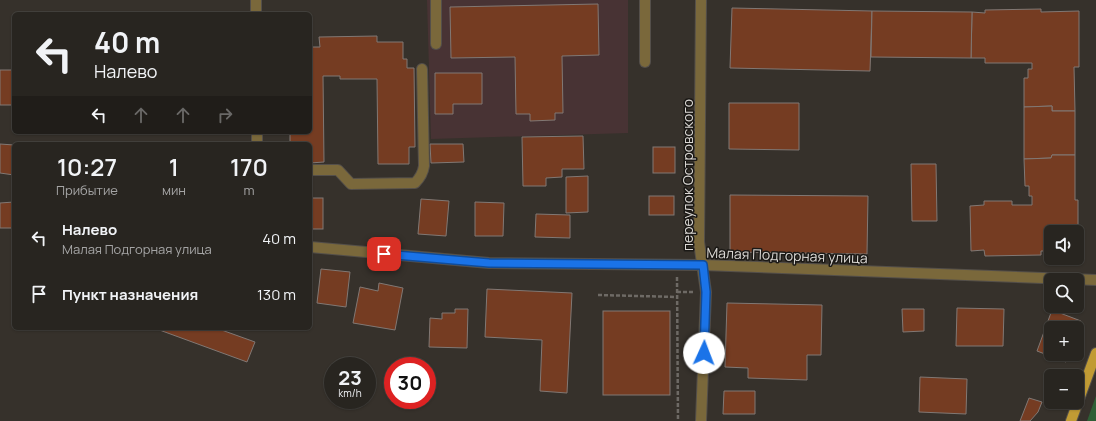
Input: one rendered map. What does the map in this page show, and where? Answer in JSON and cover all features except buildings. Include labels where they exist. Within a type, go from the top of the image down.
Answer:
[{"type":"main road","points":[[1071,421],[1096,353]]},
{"type":"street","points":[[256,0],[256,12]]},
{"type":"street","points":[[436,0],[436,44]]},
{"type":"street","points":[[644,0],[645,62]]},
{"type":"street","name":"переулок Островского","points":[[701,0],[699,242],[706,292],[702,421]]},
{"type":"street","points":[[312,170],[338,170],[351,184],[415,183],[424,171],[422,69]]},
{"type":"street","name":"Малая Подгорная улица","points":[[312,247],[489,263],[703,265],[1096,280]]},
{"type":"path","points":[[677,265],[678,421]]},
{"type":"path","points":[[598,295],[677,297]]},
{"type":"shaded area","points":[[427,0],[628,0],[628,133],[431,139]]},
{"type":"green space","points":[[1096,396],[1096,421],[1087,421]]},
{"type":"route","points":[[384,254],[489,263],[703,265],[706,292],[704,353]]}]
